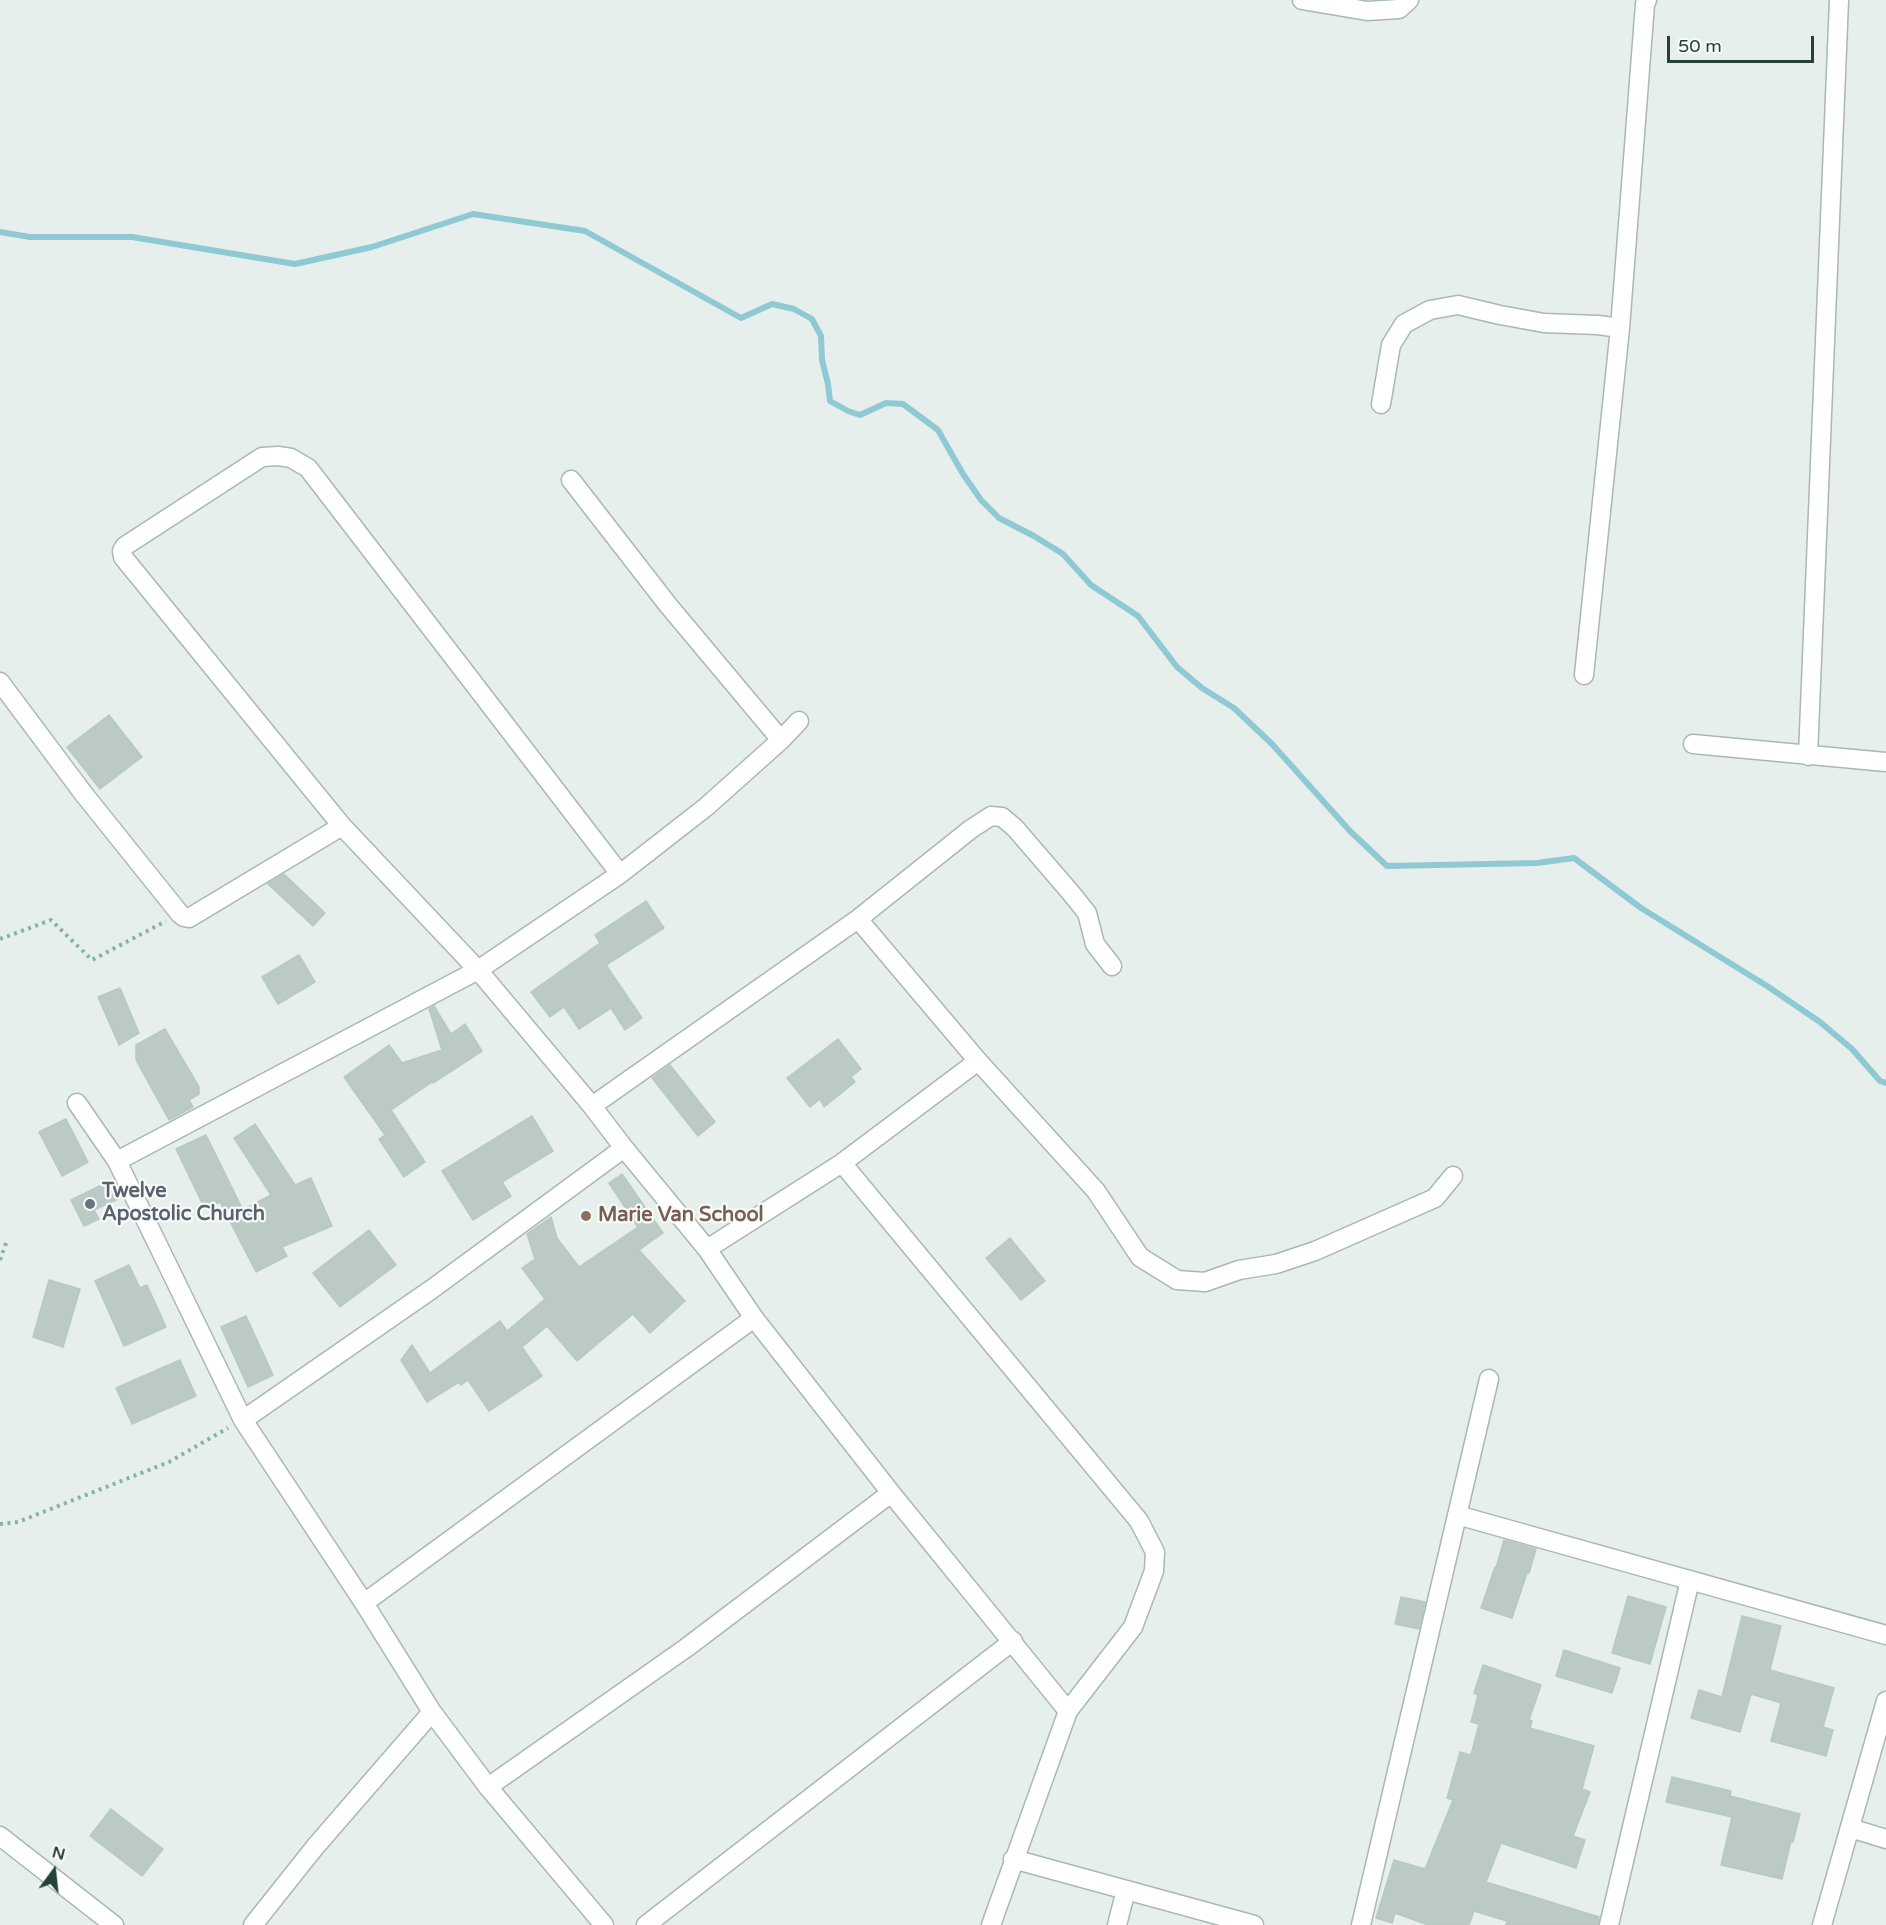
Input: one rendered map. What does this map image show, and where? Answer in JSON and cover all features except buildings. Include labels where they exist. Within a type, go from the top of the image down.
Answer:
[{"type":"street","points":[[1302,0],[1367,11],[1399,9],[1409,0]]},
{"type":"street","points":[[1584,675],[1620,328],[1647,0]]},
{"type":"street","points":[[1808,756],[1839,0]]},
{"type":"street","points":[[1382,404],[1391,345],[1404,324],[1430,310],[1458,305],[1544,323],[1620,328]]},
{"type":"street","points":[[620,874],[308,468],[291,458],[262,457],[125,546],[122,551],[123,557],[342,826],[478,970],[707,1248],[754,1318],[891,1493],[1068,1711]]},
{"type":"street","points":[[571,480],[668,604],[781,740]]},
{"type":"street","points":[[0,682],[83,793],[180,914],[189,918],[342,826]]},
{"type":"street","points":[[117,1161],[478,970],[620,874],[706,807],[800,721]]},
{"type":"street","points":[[1693,744],[1886,762]]},
{"type":"street","points":[[592,1106],[858,919],[971,829],[991,816],[1002,817],[1015,828],[1087,914],[1095,944],[1112,966]]},
{"type":"street","points":[[858,919],[978,1061],[1096,1191],[1140,1257],[1177,1280],[1205,1282],[1239,1270],[1276,1264],[1315,1251],[1435,1198],[1453,1176]]},
{"type":"street","points":[[707,1248],[842,1163],[978,1061]]},
{"type":"street","points":[[77,1103],[117,1161],[243,1420],[364,1603],[432,1712],[488,1787],[604,1925]]},
{"type":"street","points":[[243,1420],[432,1289],[624,1148]]},
{"type":"street","points":[[842,1163],[1139,1521],[1155,1551],[1154,1571],[1133,1627],[1068,1711],[1013,1859],[992,1925]]},
{"type":"street","points":[[364,1603],[754,1318]]},
{"type":"street","points":[[1361,1925],[1489,1379]]},
{"type":"street","points":[[488,1787],[686,1648],[891,1493]]},
{"type":"street","points":[[1457,1515],[1886,1635]]},
{"type":"street","points":[[1609,1925],[1690,1580]]},
{"type":"street","points":[[646,1925],[1013,1641]]},
{"type":"street","points":[[1822,1925],[1886,1701]]},
{"type":"street","points":[[254,1925],[315,1847],[432,1712]]},
{"type":"street","points":[[1850,1828],[1886,1839]]},
{"type":"street","points":[[0,1836],[114,1925]]},
{"type":"street","points":[[1013,1859],[1254,1925]]},
{"type":"street","points":[[1117,1925],[1126,1890]]},
{"type":"path","points":[[0,939],[51,920],[92,960],[180,914]]},
{"type":"path","points":[[0,1260],[6,1243]]},
{"type":"path","points":[[0,1524],[18,1522],[169,1462],[243,1420]]},
{"type":"waterway","points":[[0,232],[30,237],[132,237],[295,264],[372,247],[473,214],[585,231],[741,318],[772,304],[794,309],[812,319],[821,336],[822,360],[830,401],[860,415],[886,403],[903,404],[938,430],[981,500],[999,518],[1063,554],[1091,585],[1138,616],[1177,667],[1202,688],[1234,708],[1272,744],[1350,831],[1387,866],[1537,863],[1574,858],[1641,908],[1767,986],[1820,1022],[1852,1049],[1880,1081],[1886,1083]]},
{"type":"place","name":"Twelve Apostolic Church","points":[[90,1204]]},
{"type":"place","name":"Marie Van School","points":[[586,1216]]}]
